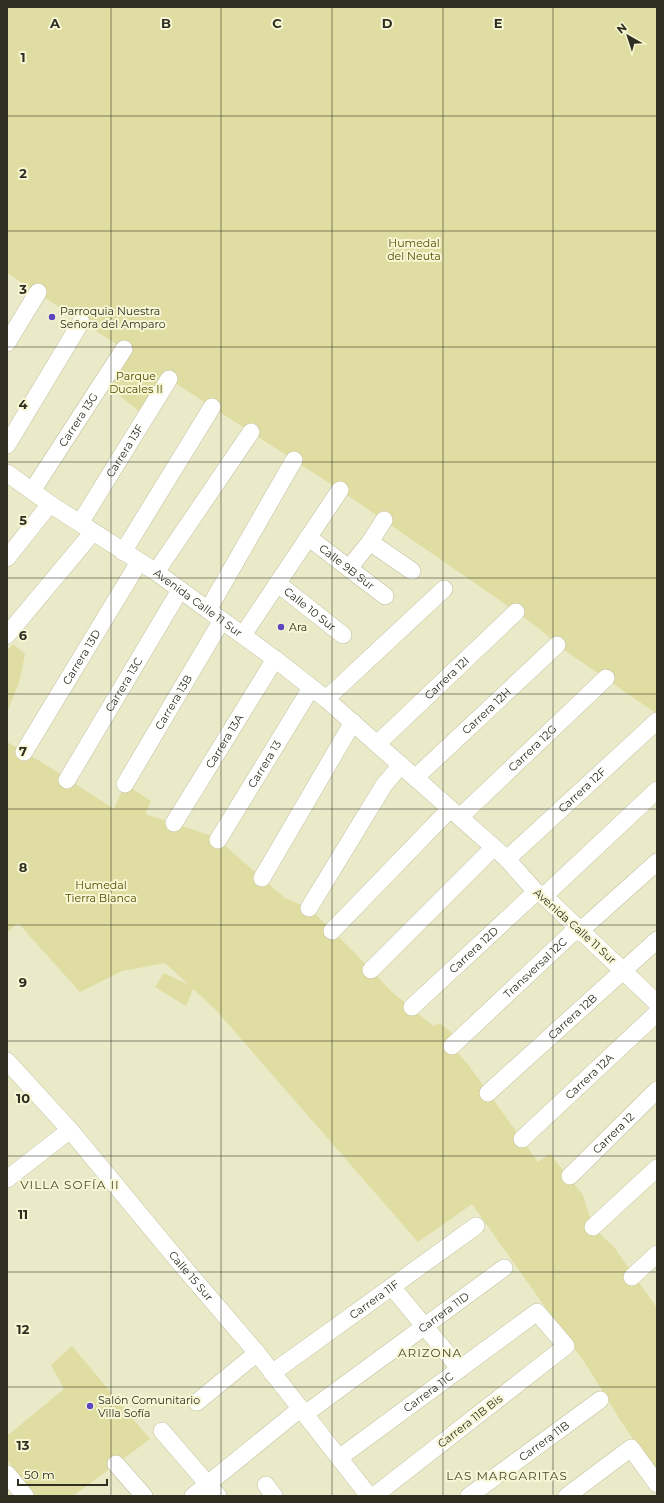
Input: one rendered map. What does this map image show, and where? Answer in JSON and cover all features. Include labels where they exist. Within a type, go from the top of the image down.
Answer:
[{"type":"street","points":[[7,343],[38,292]]},
{"type":"street","points":[[7,445],[81,322]]},
{"type":"street","name":"Carrera 13G","points":[[32,491],[124,349]]},
{"type":"street","name":"Carrera 13F","points":[[7,635],[86,528],[169,379]]},
{"type":"street","points":[[123,552],[212,407]]},
{"type":"street","points":[[156,572],[251,432]]},
{"type":"street","points":[[208,610],[294,460]]},
{"type":"street","name":"Avenida Calle 11 Sur","points":[[8,475],[86,528],[156,572],[243,635],[326,699],[507,859],[540,894],[581,930],[657,1003]]},
{"type":"street","points":[[243,635],[340,490]]},
{"type":"street","points":[[7,558],[50,504]]},
{"type":"street","points":[[349,568],[370,542],[384,520]]},
{"type":"street","name":"Calle 9B Sur","points":[[308,537],[385,596]]},
{"type":"street","points":[[370,542],[412,571]]},
{"type":"street","name":"Carrera 13D","points":[[24,752],[139,562]]},
{"type":"street","name":"Calle 10 Sur","points":[[277,583],[343,635]]},
{"type":"street","points":[[326,699],[444,589]]},
{"type":"street","name":"Carrera 13C","points":[[67,780],[180,590]]},
{"type":"street","name":"Carrera 12I","points":[[377,744],[516,612]]},
{"type":"street","name":"Carrera 13B","points":[[125,784],[222,620]]},
{"type":"street","name":"Carrera 12H","points":[[415,778],[557,645]]},
{"type":"street","name":"Carrera 13A","points":[[174,823],[275,659]]},
{"type":"street","name":"Carrera 12G","points":[[332,931],[455,813],[606,678]]},
{"type":"street","name":"Carrera 13","points":[[218,840],[311,688]]},
{"type":"street","name":"Carrera 12F","points":[[507,859],[657,721]]},
{"type":"street","points":[[262,878],[353,722]]},
{"type":"street","points":[[309,908],[384,785],[401,765]]},
{"type":"street","name":"Carrera 12D","points":[[412,1007],[657,790]]},
{"type":"street","points":[[371,970],[493,848]]},
{"type":"street","name":"Transversal 12C","points":[[452,1046],[571,934],[581,930],[657,862]]},
{"type":"street","name":"Carrera 12B","points":[[488,1093],[657,940]]},
{"type":"street","name":"Carrera 12A","points":[[522,1139],[657,1012]]},
{"type":"street","name":"Calle 15 Sur","points":[[7,1061],[70,1130],[257,1353],[369,1496]]},
{"type":"street","name":"Carrera 12","points":[[570,1176],[657,1090]]},
{"type":"street","points":[[7,1179],[70,1130]]},
{"type":"street","points":[[593,1227],[657,1168]]},
{"type":"street","name":"Carrera 11F","points":[[272,1373],[476,1226]]},
{"type":"street","points":[[632,1277],[657,1254]]},
{"type":"street","name":"Carrera 11D","points":[[193,1496],[213,1490],[303,1411],[425,1326],[504,1268]]},
{"type":"street","points":[[392,1287],[460,1368]]},
{"type":"street","name":"Carrera 11B Bis","points":[[374,1496],[566,1346],[537,1312]]},
{"type":"street","name":"Carrera 11C","points":[[338,1458],[537,1312]]},
{"type":"street","points":[[197,1402],[257,1353]]},
{"type":"street","name":"Carrera 11B","points":[[469,1496],[600,1400]]},
{"type":"street","points":[[162,1431],[213,1490]]},
{"type":"street","points":[[567,1496],[631,1448],[657,1484]]},
{"type":"street","points":[[116,1464],[144,1496]]},
{"type":"street","points":[[7,1474],[25,1496]]},
{"type":"green space","name":"Humedal del Neuta","points":[[7,7],[657,7],[657,714],[557,645],[540,629],[495,597],[340,490],[169,379],[142,414],[108,386],[124,349],[7,273]]},
{"type":"green space","points":[[13,644],[25,654],[19,683],[7,712],[7,651]]},
{"type":"green space","name":"Humedal Tierra Blanca","points":[[7,742],[43,763],[114,809],[125,784],[151,801],[145,814],[215,837],[285,898],[309,908],[392,992],[433,1026],[440,1023],[453,1034],[452,1046],[470,1067],[538,1162],[550,1154],[583,1195],[593,1227],[614,1247],[657,1308],[657,1475],[587,1366],[472,1204],[418,1242],[215,1009],[193,989],[186,1006],[155,987],[164,973],[189,985],[165,963],[122,971],[80,992],[18,923],[7,933]]},
{"type":"green space","points":[[72,1346],[150,1439],[73,1496],[36,1496],[7,1460],[7,1436],[64,1389],[51,1365]]},
{"type":"place","name":"Parroquia Nuestra Señora del Amparo","points":[[52,317]]},
{"type":"place","name":"Ara","points":[[281,627]]},
{"type":"place","name":"Salón Comunitario Villa Sofía","points":[[90,1406]]},
{"type":"district","name":"VILLA SOFÍA II","points":[[70,1185]]},
{"type":"district","name":"ARIZONA","points":[[430,1353]]},
{"type":"district","name":"LAS MARGARITAS","points":[[507,1476]]},
{"type":"park label","name":"Parque Ducales II","points":[[136,382]]}]
